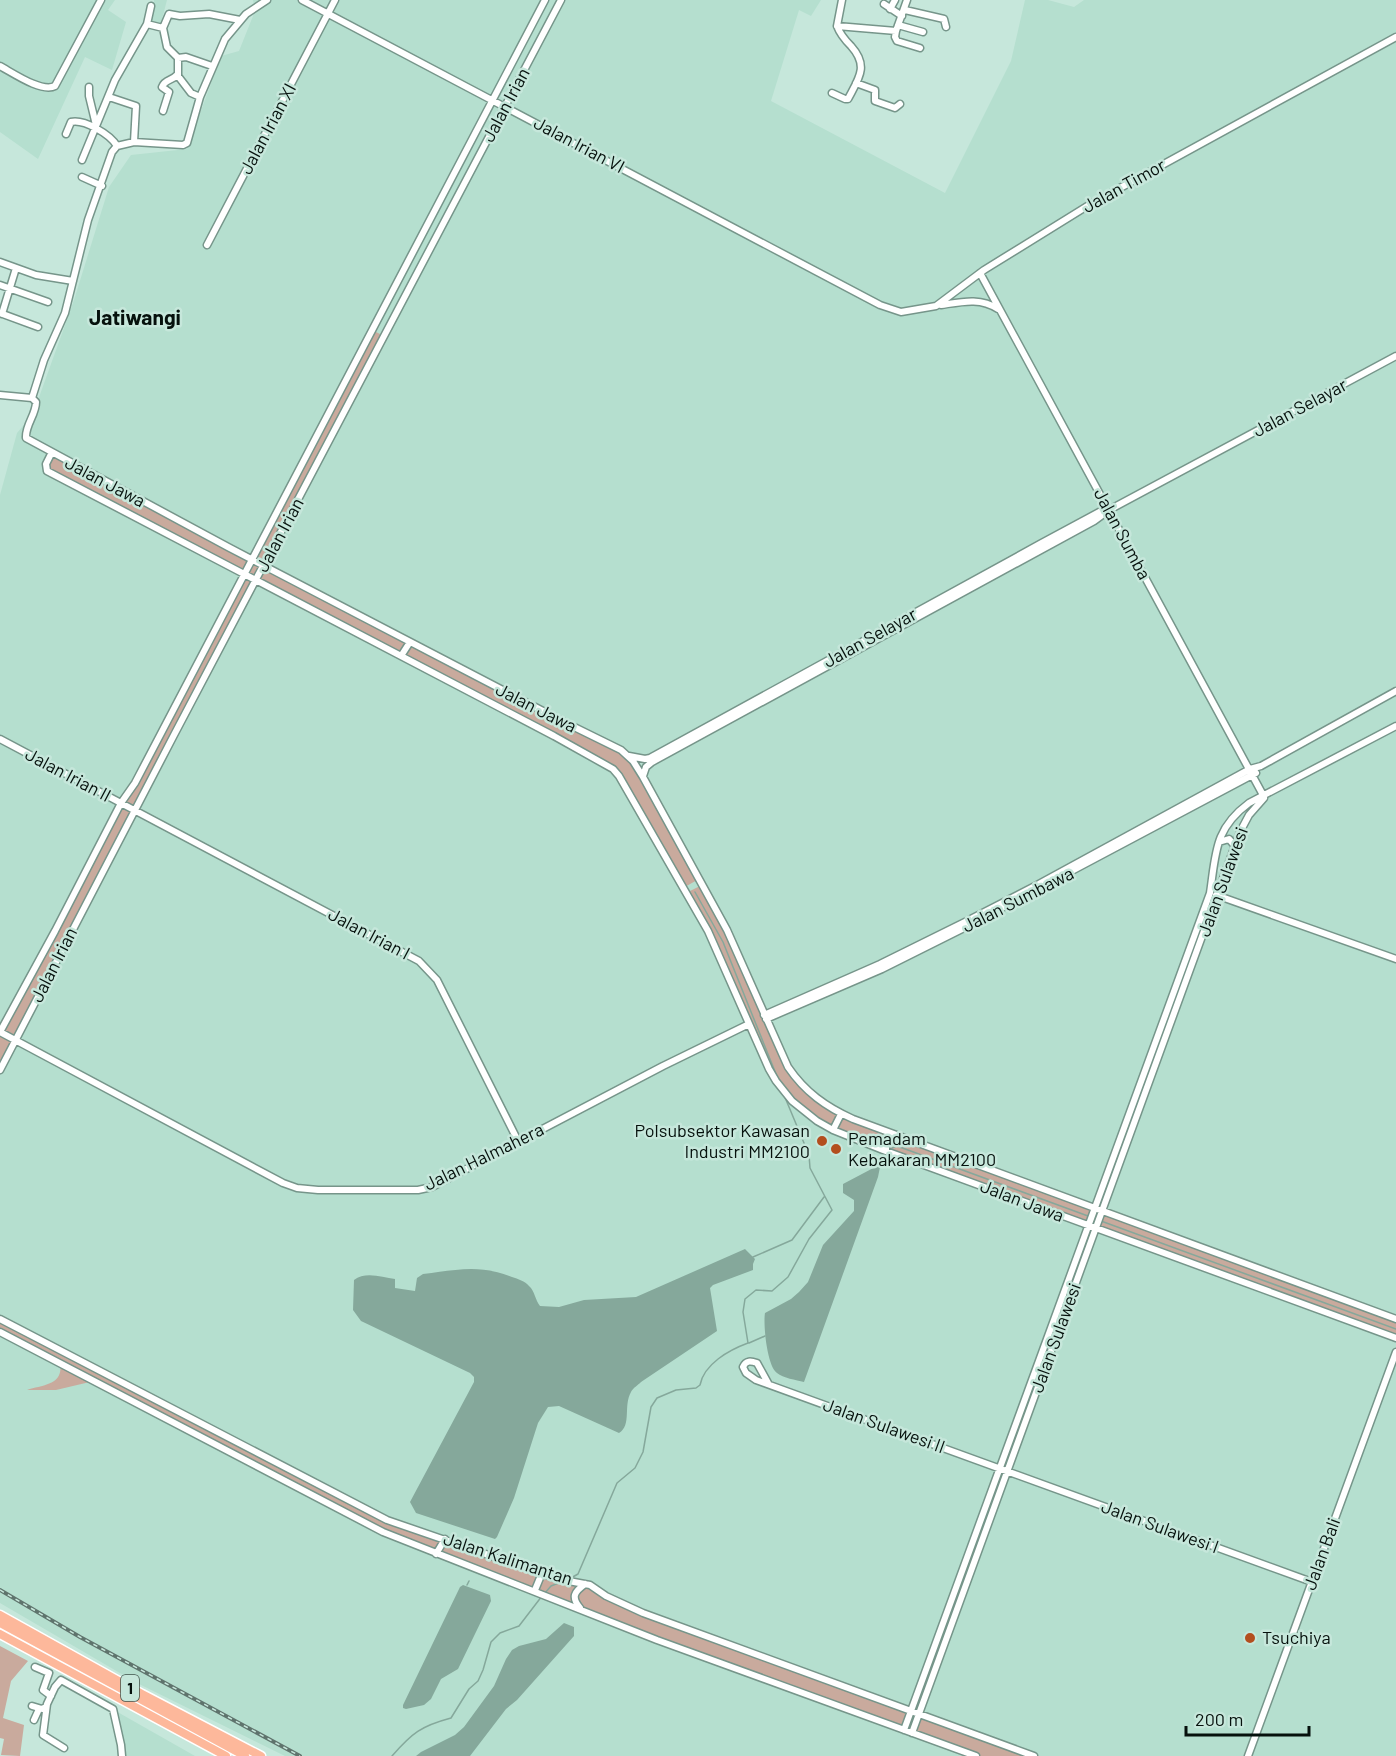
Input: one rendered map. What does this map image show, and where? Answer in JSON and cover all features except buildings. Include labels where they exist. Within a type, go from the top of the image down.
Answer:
[{"type":"highway","name":"1","points":[[0,1615],[132,1689],[261,1756]]},
{"type":"highway","name":"1","points":[[0,1626],[125,1697],[238,1756]]},
{"type":"highway","name":"1","points":[[0,1626],[245,1756]]},
{"type":"highway","name":"1","points":[[0,1634],[226,1756]]},
{"type":"street","points":[[0,66],[41,87],[51,88],[58,83],[101,0]]},
{"type":"street","points":[[32,398],[44,360],[61,324],[88,220],[102,186],[112,152],[117,146],[134,142],[183,145],[187,143],[200,97],[225,39],[240,20],[267,0]]},
{"type":"street","name":"Jalan Irian VI","points":[[302,0],[855,292]]},
{"type":"street","name":"Jalan Irian XI","points":[[207,245],[335,0]]},
{"type":"street","name":"Jalan Irian","points":[[0,1032],[121,803],[135,783],[545,0]]},
{"type":"street","name":"Jalan Irian","points":[[0,1070],[561,0]]},
{"type":"street","points":[[832,93],[848,99],[861,66],[860,57],[844,39],[837,26],[842,0]]},
{"type":"street","points":[[895,0],[887,7],[903,13],[944,19],[946,27]]},
{"type":"street","points":[[907,0],[895,37],[897,41],[920,48]]},
{"type":"street","points":[[82,160],[119,72],[147,24],[150,6]]},
{"type":"street","points":[[163,111],[169,92],[162,87],[166,80],[174,79],[177,75],[178,58],[167,47],[163,28],[169,15],[209,14],[240,20]]},
{"type":"street","points":[[147,24],[163,28]]},
{"type":"street","points":[[837,26],[897,28],[923,32]]},
{"type":"street","name":"Jalan Timor","points":[[855,292],[893,311],[920,310],[936,306],[980,273],[1089,205],[1396,38]]},
{"type":"street","points":[[178,58],[186,57],[212,66]]},
{"type":"street","points":[[177,75],[191,93],[200,97]]},
{"type":"street","points":[[856,83],[874,90],[875,101],[896,108],[900,104]]},
{"type":"street","points":[[89,87],[88,96],[95,127]]},
{"type":"street","points":[[109,98],[136,106],[134,142]]},
{"type":"street","points":[[66,134],[72,121],[95,127],[110,136],[117,146]]},
{"type":"street","points":[[82,177],[102,186]]},
{"type":"street","points":[[0,262],[36,275],[73,281]]},
{"type":"street","points":[[16,268],[1,314],[38,327]]},
{"type":"street","name":"Jalan Sumba","points":[[980,273],[1263,795]]},
{"type":"street","points":[[0,285],[48,302]]},
{"type":"street","points":[[936,306],[974,300],[987,303],[1001,311]]},
{"type":"street","points":[[372,330],[384,336]]},
{"type":"street","name":"Jalan Selayar","points":[[628,756],[647,759],[666,751],[1103,510],[1110,510],[1396,356]]},
{"type":"street","points":[[0,395],[32,398],[36,402],[26,430],[26,438],[51,454]]},
{"type":"street","name":"Jalan Jawa","points":[[1396,1319],[1102,1213],[890,1133],[841,1114],[818,1100],[795,1076],[782,1055],[727,930],[643,777],[621,750],[51,454],[46,464],[47,471],[613,769],[708,931],[769,1070],[783,1090],[805,1112],[833,1130],[886,1151],[1396,1338]]},
{"type":"street","points":[[401,656],[410,642]]},
{"type":"street","name":"Jalan Sumbawa","points":[[765,1017],[882,969],[1040,887],[1396,691]]},
{"type":"street","points":[[1271,792],[1396,726]]},
{"type":"street","name":"Jalan Irian II","points":[[0,739],[135,810]]},
{"type":"street","name":"Jalan Selayar","points":[[643,777],[649,764],[666,751]]},
{"type":"street","name":"Jalan Sulawesi","points":[[904,1730],[1210,893],[1214,855],[1218,842],[1230,821],[1239,811],[1271,792]]},
{"type":"street","name":"Jalan Sulawesi","points":[[912,1732],[1235,846],[1249,815],[1256,805],[1271,792]]},
{"type":"street","name":"Jalan Irian I","points":[[135,810],[400,950],[426,966],[437,980],[518,1141]]},
{"type":"street","points":[[1218,842],[1229,839],[1235,846]]},
{"type":"street","points":[[1210,893],[1396,959]]},
{"type":"street","name":"Jalan Halmahera","points":[[0,1032],[297,1188],[318,1190],[424,1189],[749,1024]]},
{"type":"street","points":[[833,1130],[841,1114]]},
{"type":"street","points":[[886,1151],[886,1141],[890,1133]]},
{"type":"street","name":"Jalan Kalimantan","points":[[0,1319],[387,1520],[558,1579],[593,1586],[600,1593],[643,1613],[1034,1756]]},
{"type":"street","name":"Jalan Kalimantan","points":[[0,1332],[383,1532],[657,1640],[976,1756]]},
{"type":"street","name":"Jalan Bali","points":[[1248,1756],[1396,1352]]},
{"type":"street","name":"Jalan Sulawesi II","points":[[768,1383],[1008,1471]]},
{"type":"street","points":[[179,1425],[185,1414]]},
{"type":"street","name":"Jalan Sulawesi I","points":[[1008,1471],[1312,1582]]},
{"type":"street","points":[[436,1554],[445,1539]]},
{"type":"street","points":[[538,1592],[542,1573]]},
{"type":"street","points":[[580,1608],[574,1600],[574,1595],[581,1583]]},
{"type":"street","points":[[35,1667],[49,1673],[43,1690],[51,1696]]},
{"type":"street","points":[[64,1748],[43,1736],[46,1707],[61,1680],[113,1708],[122,1745],[122,1756]]},
{"type":"street","points":[[34,1720],[35,1707],[46,1707]]},
{"type":"shaded area","points":[[0,0],[115,0],[108,10],[126,22],[112,70],[85,57],[38,159],[0,132]]},
{"type":"shaded area","points":[[154,0],[167,0],[160,27],[151,25]]},
{"type":"shaded area","points":[[253,0],[821,0],[811,16],[799,10],[771,101],[945,193],[1011,61],[1025,0],[1048,0],[1074,7],[1084,0],[1396,0],[1396,1756],[285,1756],[137,1683],[0,1603],[0,495],[17,433],[33,414],[74,300],[109,187],[131,155],[187,149],[221,56],[239,51],[255,11]]},
{"type":"shaded area","points":[[372,330],[384,336],[264,565],[629,756],[699,879],[683,888],[613,769],[256,580],[0,1070],[0,1032],[135,783],[244,574],[47,471],[51,454],[252,559]]},
{"type":"shaded area","points":[[702,885],[739,954],[788,1067],[829,1108],[1094,1208],[1088,1225],[833,1130],[805,1112],[769,1069],[708,931],[686,893]]},
{"type":"shaded area","points":[[879,1165],[878,1177],[804,1382],[783,1376],[774,1369],[768,1354],[765,1313],[791,1299],[808,1282],[823,1245],[854,1211],[854,1200],[843,1193],[843,1184]]},
{"type":"shaded area","points":[[1103,1211],[1396,1319],[1396,1338],[1097,1229]]},
{"type":"shaded area","points":[[745,1249],[755,1259],[753,1270],[710,1288],[717,1331],[633,1389],[629,1397],[623,1430],[619,1433],[559,1406],[548,1407],[538,1423],[514,1498],[495,1539],[416,1513],[410,1502],[474,1382],[474,1377],[470,1373],[361,1321],[353,1310],[354,1280],[368,1275],[379,1276],[395,1279],[395,1288],[415,1291],[417,1278],[423,1274],[468,1269],[489,1270],[526,1283],[533,1290],[540,1306],[559,1307],[584,1300],[636,1297]]},
{"type":"shaded area","points":[[0,1319],[387,1520],[558,1579],[590,1585],[606,1596],[911,1711],[904,1730],[600,1617],[383,1532],[94,1381],[56,1390],[27,1390],[56,1380],[59,1376],[60,1363],[0,1332]]},
{"type":"shaded area","points":[[463,1585],[490,1595],[491,1601],[458,1669],[441,1679],[431,1699],[424,1705],[403,1708],[460,1587]]},
{"type":"shaded area","points":[[564,1623],[574,1627],[574,1636],[517,1700],[506,1709],[470,1756],[416,1756],[455,1735],[464,1727],[494,1686],[512,1650],[546,1639]]},
{"type":"shaded area","points":[[0,1646],[28,1661],[11,1681],[3,1718],[24,1725],[20,1756],[1,1755],[4,1739],[0,1738]]},
{"type":"shaded area","points":[[114,1710],[195,1756],[118,1756]]},
{"type":"shaded area","points":[[919,1714],[1034,1756],[977,1756],[912,1733]]},
{"type":"waterway","points":[[695,892],[723,942],[778,1079]]},
{"type":"waterway","points":[[571,1578],[578,1574],[617,1483],[635,1468],[643,1452],[651,1407],[657,1398],[676,1390],[696,1388],[712,1364],[748,1343],[743,1312],[745,1299],[756,1290],[772,1291],[788,1277],[809,1239],[832,1210],[810,1168],[809,1155],[784,1095]]},
{"type":"waterway","points":[[892,1148],[897,1146],[1088,1216]]},
{"type":"waterway","points":[[879,1165],[886,1156]]},
{"type":"waterway","points":[[753,1257],[792,1240],[824,1197]]},
{"type":"waterway","points":[[1101,1221],[1396,1329]]},
{"type":"waterway","points":[[749,1343],[765,1336]]},
{"type":"waterway","points":[[467,1585],[469,1581]]},
{"type":"waterway","points":[[545,1593],[551,1586],[561,1582]]},
{"type":"waterway","points":[[392,1756],[405,1741],[418,1731],[451,1718],[469,1689],[478,1681],[491,1642],[500,1633],[519,1626],[542,1596]]},
{"type":"railway","points":[[0,1590],[80,1637],[300,1756]]},
{"type":"place","name":"Polsubsektor Kawasan Industri MM2100","points":[[822,1141]]},
{"type":"place","name":"Pemadam Kebakaran MM2100","points":[[836,1149]]},
{"type":"place","name":"Tsuchiya","points":[[1250,1638]]},
{"type":"district","name":"Jatiwangi","points":[[135,318]]}]
